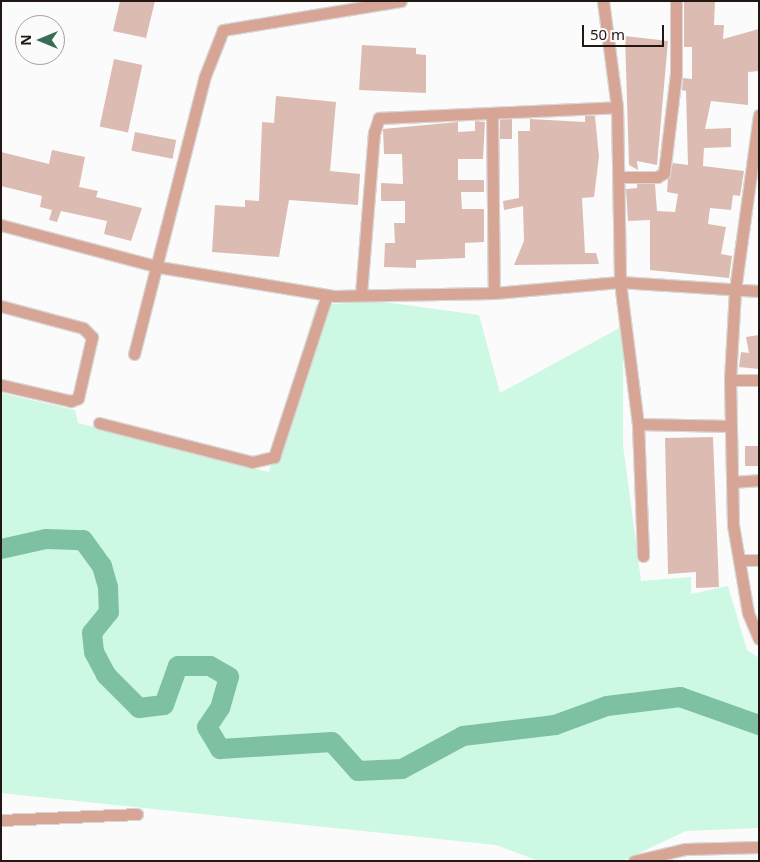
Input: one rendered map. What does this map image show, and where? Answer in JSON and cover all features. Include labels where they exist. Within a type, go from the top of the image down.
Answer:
[{"type":"street","points":[[134,354],[159,267],[172,202],[222,30],[401,1]]},
{"type":"street","points":[[603,1],[617,107],[620,282],[638,424],[643,556]]},
{"type":"street","points":[[619,177],[657,177],[664,173],[676,74],[676,1]]},
{"type":"street","points":[[361,294],[374,133],[380,118],[617,107]]},
{"type":"street","points":[[492,113],[494,293]]},
{"type":"street","points":[[759,115],[735,290],[730,380],[732,482],[739,560],[748,613],[759,639]]},
{"type":"street","points":[[1,225],[159,267],[327,295],[494,293],[620,282],[759,291]]},
{"type":"street","points":[[100,423],[252,462],[274,457],[327,295]]},
{"type":"street","points":[[1,306],[84,328],[92,337],[78,398],[71,401],[1,385]]},
{"type":"street","points":[[730,380],[759,380]]},
{"type":"street","points":[[638,424],[731,426]]},
{"type":"street","points":[[732,482],[759,480]]},
{"type":"street","points":[[739,560],[759,560]]},
{"type":"street","points":[[1,820],[137,814]]},
{"type":"street","points":[[634,861],[685,849],[759,847]]},
{"type":"green space","points":[[377,301],[479,315],[500,393],[623,326],[623,445],[641,581],[691,577],[691,594],[728,586],[747,650],[759,658],[759,828],[686,831],[622,861],[539,861],[496,845],[1,793],[1,393],[75,410],[78,423],[269,472],[316,305]]},
{"type":"building","points":[[120,1],[155,1],[146,38],[113,31]]},
{"type":"building","points":[[684,1],[715,1],[714,25],[724,25],[723,39],[759,29],[759,71],[748,72],[748,105],[711,101],[705,129],[731,128],[731,147],[704,148],[703,166],[744,171],[740,196],[733,195],[731,210],[710,208],[708,224],[726,227],[721,254],[732,256],[729,278],[650,270],[650,220],[628,221],[626,189],[637,188],[637,184],[655,184],[657,211],[675,212],[678,194],[667,192],[668,179],[673,163],[688,165],[686,91],[682,90],[683,78],[692,79],[692,47],[684,47]]},
{"type":"building","points":[[625,36],[668,41],[657,165],[637,161],[638,170],[629,165]]},
{"type":"building","points":[[362,45],[416,48],[416,54],[426,55],[426,93],[359,90]]},
{"type":"building","points":[[114,59],[142,65],[128,133],[100,126]]},
{"type":"building","points":[[276,96],[336,102],[330,171],[360,174],[358,205],[289,200],[279,257],[212,252],[215,205],[245,207],[245,200],[259,201],[262,122],[274,123]]},
{"type":"building","points":[[585,116],[595,116],[599,157],[594,197],[582,198],[585,253],[596,253],[599,264],[514,265],[524,241],[523,206],[504,210],[503,201],[519,198],[518,131],[530,131],[530,119],[585,122]]},
{"type":"building","points":[[500,119],[512,119],[512,139],[500,139]]},
{"type":"building","points":[[475,121],[485,122],[483,159],[458,159],[458,180],[484,180],[484,192],[461,192],[462,209],[484,209],[484,242],[465,243],[465,258],[416,260],[416,268],[384,267],[385,243],[395,243],[394,223],[405,223],[405,201],[381,201],[381,183],[403,184],[402,154],[384,154],[383,129],[458,122],[458,132],[475,131]]},
{"type":"building","points":[[135,132],[176,140],[173,159],[131,151]]},
{"type":"building","points":[[52,150],[85,157],[79,187],[98,191],[96,197],[142,208],[131,241],[104,234],[107,221],[61,211],[57,222],[49,220],[52,210],[40,207],[42,196],[1,186],[1,152],[49,164]]},
{"type":"building","points":[[759,335],[759,369],[739,367],[741,352],[749,353],[746,337]]},
{"type":"building","points":[[713,437],[719,587],[696,588],[696,572],[668,574],[665,438]]},
{"type":"building","points":[[745,446],[759,446],[759,466],[745,466]]},
{"type":"waterway","points":[[1,549],[46,539],[83,540],[102,566],[108,587],[109,612],[92,633],[94,652],[106,675],[139,708],[164,705],[178,666],[210,666],[229,677],[220,708],[207,727],[220,749],[332,742],[358,771],[402,769],[463,736],[555,725],[607,706],[680,697],[759,725]]}]
